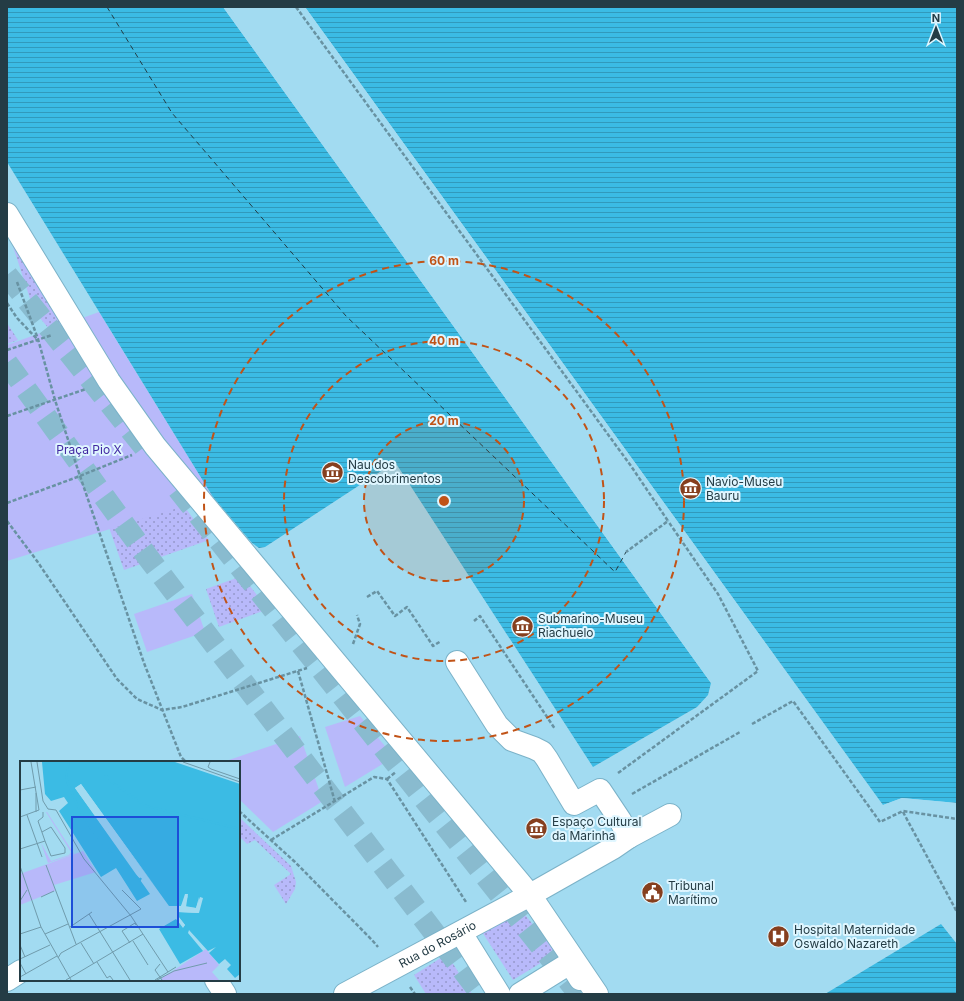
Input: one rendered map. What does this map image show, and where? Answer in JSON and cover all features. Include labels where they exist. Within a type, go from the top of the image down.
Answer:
[{"type":"street","points":[[7,214],[109,381],[155,446],[530,895],[597,994]]},
{"type":"street","points":[[457,662],[497,725],[512,740],[542,752],[574,804],[600,790],[620,820],[629,837]]},
{"type":"street","name":"Rua do Rosário","points":[[344,994],[530,895],[614,848],[629,837],[670,815]]},
{"type":"street","points":[[460,933],[499,994]]},
{"type":"street","points":[[520,994],[570,963],[590,994]]},
{"type":"street","points":[[7,980],[20,972]]},
{"type":"street","points":[[217,981],[225,994]]},
{"type":"path","points":[[296,7],[626,460],[718,594],[758,670],[616,774]]},
{"type":"path","points":[[15,275],[38,340],[55,400],[80,476],[144,662],[180,757],[185,761]]},
{"type":"path","points":[[7,303],[17,318],[38,340]]},
{"type":"path","points":[[7,350],[75,327]]},
{"type":"path","points":[[7,416],[109,381]]},
{"type":"path","points":[[7,503],[155,446]]},
{"type":"path","points":[[7,521],[37,561],[117,679],[137,699],[162,710],[182,707],[333,659]]},
{"type":"path","points":[[626,552],[668,521]]},
{"type":"path","points":[[367,597],[377,591],[394,616],[407,607],[434,646],[446,638]]},
{"type":"path","points":[[474,621],[480,616],[559,736]]},
{"type":"path","points":[[298,670],[335,802]]},
{"type":"path","points":[[752,724],[793,701],[880,822],[903,811],[957,820]]},
{"type":"path","points":[[611,806],[740,732]]},
{"type":"path","points":[[271,840],[374,777],[387,779],[479,923]]},
{"type":"path","points":[[240,811],[295,862],[372,940],[415,994]]},
{"type":"path","points":[[903,811],[957,912]]},
{"type":"green space","points":[[7,228],[68,323],[50,330],[34,311]]},
{"type":"green space","name":"Praça Pio X","points":[[99,312],[213,497],[7,561],[7,345]]},
{"type":"green space","points":[[7,323],[18,340],[7,344]]},
{"type":"green space","points":[[153,464],[209,540],[124,570],[94,485]]},
{"type":"green space","points":[[242,576],[268,609],[219,627],[206,589]]},
{"type":"green space","points":[[192,594],[205,632],[147,652],[134,614]]},
{"type":"green space","points":[[360,716],[394,757],[345,787],[325,727]]},
{"type":"green space","points":[[300,736],[323,801],[273,832],[240,800],[240,761],[226,761]]},
{"type":"green space","points":[[240,818],[291,866],[296,882],[295,889],[286,904],[274,885],[291,874],[255,840],[247,844],[240,837]]},
{"type":"green space","points":[[520,909],[557,953],[513,980],[482,932]]},
{"type":"green space","points":[[447,954],[472,994],[426,994],[414,975]]},
{"type":"shaded area","points":[[7,7],[223,7],[711,683],[708,695],[697,707],[593,767],[395,462],[265,547],[259,548],[252,543],[213,497],[7,162]]},
{"type":"shaded area","points":[[305,7],[957,7],[957,803],[902,798],[883,805]]},
{"type":"shaded area","points":[[941,924],[957,944],[957,994],[825,994]]},
{"type":"pier","points":[[223,7],[225,7],[713,683],[711,683]]},
{"type":"pier","points":[[303,7],[305,7],[774,655],[772,656]]},
{"type":"pier","points":[[902,798],[957,803],[957,805],[902,800],[884,807],[883,805]]},
{"type":"ferry route","points":[[107,7],[172,113],[346,316],[615,572],[626,552]]},
{"type":"tunnel","points":[[7,275],[145,448]]},
{"type":"tunnel","points":[[7,363],[150,560],[481,994]]},
{"type":"tunnel","points":[[178,489],[579,994]]},
{"type":"place","name":"Nau dos Descobrimentos","points":[[332,472]]},
{"type":"place","name":"Navio-Museu Bauru","points":[[690,489]]},
{"type":"place","name":"Submarino-Museu Riachuelo","points":[[523,626]]},
{"type":"place","name":"Espaço Cultural da Marinha","points":[[537,829]]},
{"type":"place","name":"Tribunal Marítimo","points":[[653,893]]},
{"type":"place","name":"Hospital Maternidade Oswaldo Nazareth","points":[[779,937]]}]
